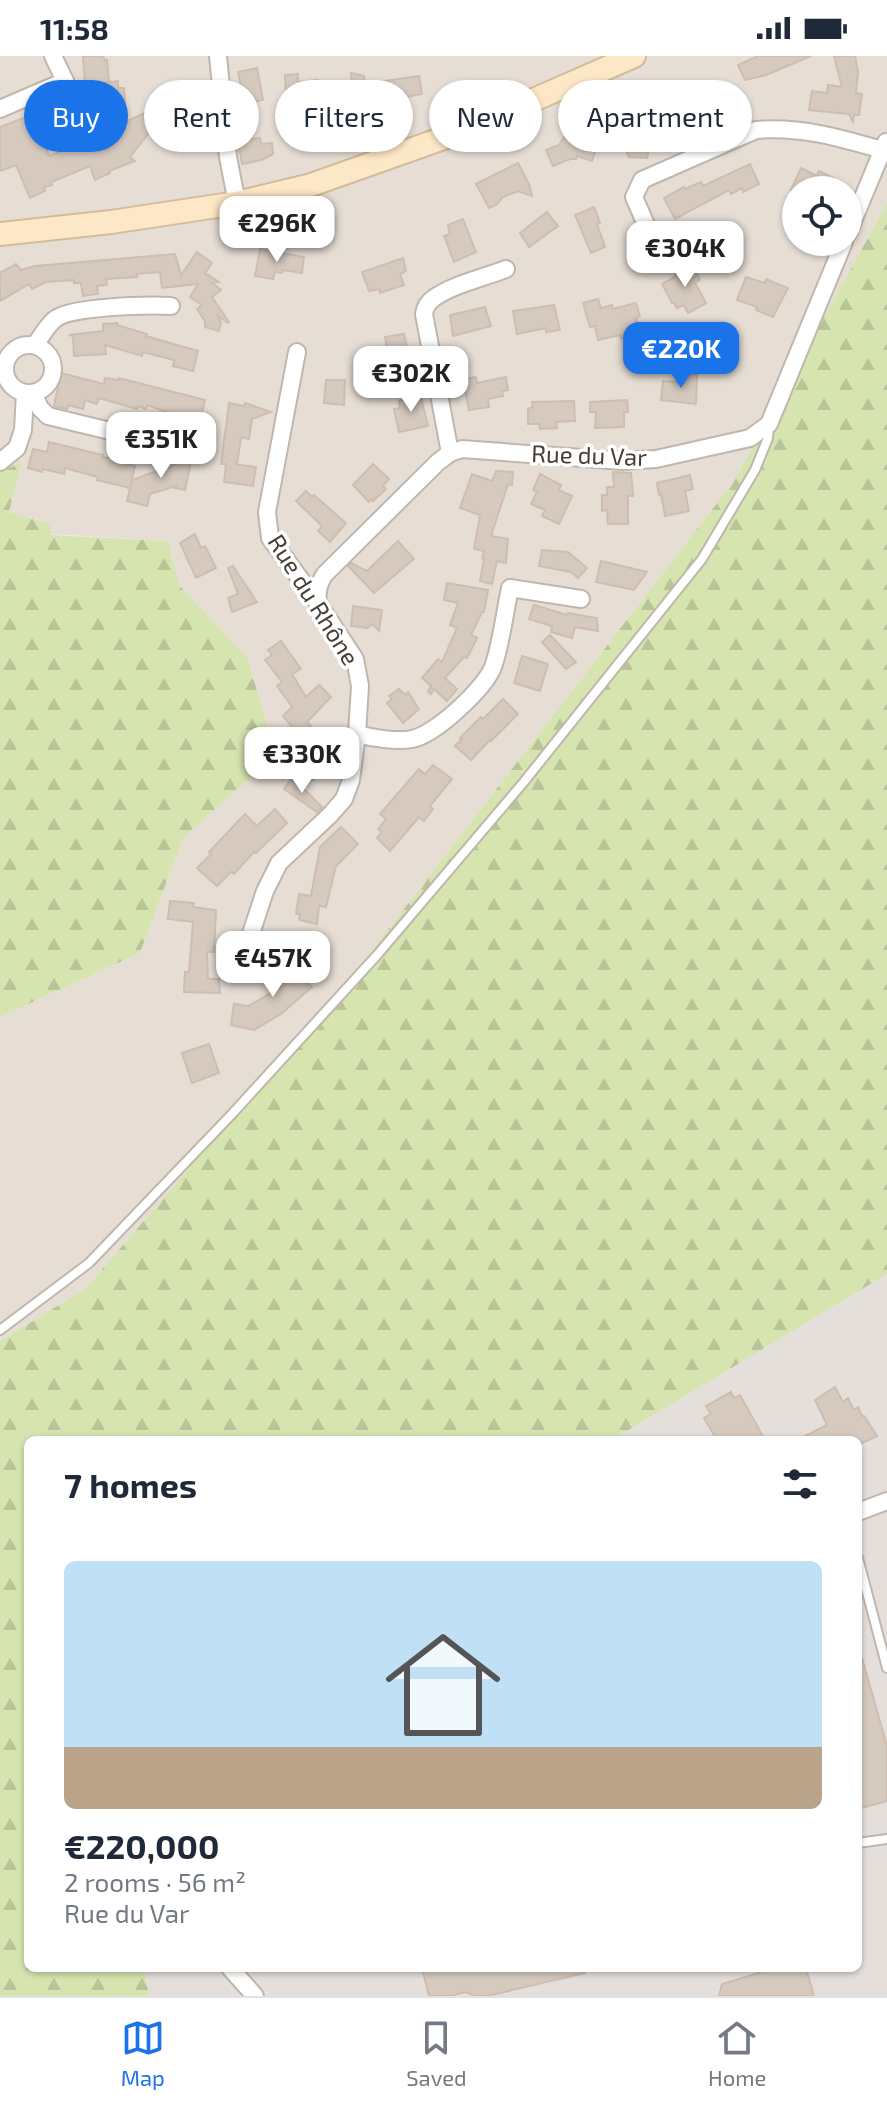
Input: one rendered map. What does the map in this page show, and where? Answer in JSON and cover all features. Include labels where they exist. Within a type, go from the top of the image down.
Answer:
[{"type":"main road","points":[[0,234],[111,222],[237,203],[308,186],[458,133],[634,56]]},
{"type":"street","points":[[53,56],[65,80]]},
{"type":"street","points":[[218,56],[228,157],[237,203]]},
{"type":"street","points":[[0,109],[24,99]]},
{"type":"street","points":[[660,257],[634,197],[642,180],[756,130],[822,133],[885,145],[862,200]]},
{"type":"street","points":[[769,424],[838,256]]},
{"type":"street","points":[[318,603],[317,591],[325,574],[450,453],[424,314],[426,305],[432,298],[506,269]]},
{"type":"street","points":[[35,345],[55,318],[69,312],[144,305],[171,306]]},
{"type":"street","points":[[35,345],[49,355],[54,370],[52,378],[41,391],[29,393],[11,386],[2,371],[13,351],[35,345]]},
{"type":"street","name":"Rue du Rhône","points":[[243,958],[265,891],[279,863],[344,799],[351,780],[357,734],[360,686],[355,659],[270,538],[267,512],[297,352]]},
{"type":"street","points":[[29,393],[48,416],[160,443]]},
{"type":"street","points":[[0,462],[17,448],[29,393]]},
{"type":"street","name":"Rue du Var","points":[[450,453],[462,449],[623,461],[656,459],[750,438],[769,424]]},
{"type":"street","points":[[293,570],[304,576],[325,574]]},
{"type":"street","points":[[357,734],[370,738],[413,739],[446,720],[484,683],[493,666],[510,588],[581,599]]},
{"type":"street","points":[[862,1510],[887,1501]]},
{"type":"street","points":[[234,1972],[255,1996]]},
{"type":"lane","points":[[585,78],[620,56]]},
{"type":"lane","points":[[0,1330],[89,1263],[232,1114],[378,954],[533,771],[702,559],[755,470],[768,438],[769,424]]},
{"type":"lane","points":[[862,1573],[887,1668]]},
{"type":"lane","points":[[862,1842],[887,1839]]},
{"type":"shaded area","points":[[0,56],[887,56],[887,203],[862,248],[862,176],[782,176],[782,256],[858,256],[734,481],[326,1010],[85,1289],[0,1341],[0,1017],[140,953],[183,838],[274,755],[248,659],[179,585],[168,541],[50,534],[50,524],[9,512],[22,463],[0,472]]},
{"type":"shaded area","points":[[887,1274],[887,1996],[149,1996],[145,1972],[862,1972],[862,1436],[619,1436]]},
{"type":"green space","points":[[887,203],[887,1274],[619,1436],[24,1436],[24,1972],[145,1972],[149,1996],[0,1996],[0,1341],[85,1289],[326,1010],[734,481],[858,256],[862,256],[862,248]]},
{"type":"green space","points":[[22,462],[9,512],[50,524],[51,535],[168,541],[179,585],[248,659],[275,755],[183,838],[140,953],[0,1017],[0,472]]},
{"type":"building","points":[[83,56],[103,56],[107,60],[109,80],[85,80]]},
{"type":"building","points":[[758,56],[811,56],[766,75],[745,80],[738,65]]},
{"type":"building","points":[[834,56],[855,56],[858,72],[856,93],[862,94],[859,115],[854,115],[853,122],[849,114],[809,110],[812,91],[827,93],[828,85],[842,87]]},
{"type":"building","points":[[257,68],[263,100],[259,101],[259,80],[240,80],[238,72]]},
{"type":"building","points":[[351,73],[364,76],[364,80],[352,80]]},
{"type":"building","points":[[298,74],[298,80],[285,80],[285,75]]},
{"type":"building","points":[[419,76],[422,94],[413,96],[413,80],[392,80]]},
{"type":"building","points":[[144,113],[144,139],[130,157],[135,161],[95,180],[90,166],[51,182],[52,185],[44,187],[45,191],[30,198],[16,165],[0,171],[0,127],[24,118],[24,152],[48,152],[49,156],[59,152],[128,152],[128,121]]},
{"type":"building","points":[[259,138],[261,144],[272,143],[273,154],[242,164],[240,152],[259,152]]},
{"type":"building","points":[[558,145],[558,152],[595,152],[592,161],[577,156],[553,166],[546,150]]},
{"type":"building","points":[[627,152],[648,152],[647,158],[629,157]]},
{"type":"building","points":[[518,163],[532,196],[518,191],[503,197],[489,208],[476,184]]},
{"type":"building","points":[[750,164],[759,184],[743,192],[742,188],[731,194],[729,190],[675,219],[664,198],[684,187],[701,182],[703,186]]},
{"type":"building","points":[[801,168],[817,176],[797,176]]},
{"type":"building","points":[[594,207],[605,247],[591,253],[575,215]]},
{"type":"building","points":[[547,212],[558,226],[529,247],[520,233]]},
{"type":"building","points":[[463,219],[476,252],[454,262],[444,236],[450,234],[448,225]]},
{"type":"building","points":[[260,249],[304,257],[302,273],[283,270],[282,273],[275,272],[273,279],[255,276]]},
{"type":"building","points":[[197,252],[212,263],[205,273],[219,282],[212,283],[221,290],[212,297],[229,322],[217,315],[221,322],[219,331],[205,327],[205,321],[197,309],[202,305],[190,297],[198,284],[162,288],[160,272],[106,279],[107,285],[97,286],[98,294],[83,296],[81,283],[74,283],[74,280],[46,282],[32,289],[29,284],[0,301],[0,273],[16,264],[21,270],[35,266],[175,254],[181,275]]},
{"type":"building","points":[[403,258],[406,271],[400,274],[404,285],[380,293],[379,289],[369,291],[362,272]]},
{"type":"building","points":[[691,263],[700,280],[695,283],[706,303],[688,313],[684,305],[677,308],[672,303],[662,284],[676,276],[674,272]]},
{"type":"building","points":[[746,277],[765,283],[766,279],[788,288],[773,317],[737,300]]},
{"type":"building","points":[[598,299],[601,308],[612,305],[613,309],[636,303],[640,334],[598,340],[595,326],[590,327],[583,303]]},
{"type":"building","points":[[554,305],[560,330],[546,332],[546,328],[517,334],[513,311]]},
{"type":"building","points":[[485,307],[491,326],[453,336],[450,315]]},
{"type":"building","points":[[117,323],[146,336],[198,351],[193,371],[173,366],[174,360],[143,352],[142,356],[105,345],[106,354],[74,356],[73,336],[69,335],[103,331],[103,324]]},
{"type":"building","points":[[718,330],[734,334],[732,342],[736,344],[733,356],[736,356],[731,372],[706,367]]},
{"type":"building","points":[[404,334],[410,362],[390,366],[385,337]]},
{"type":"building","points":[[61,373],[104,384],[105,378],[119,378],[205,400],[201,417],[192,414],[191,421],[147,405],[146,409],[138,406],[137,409],[99,398],[97,404],[85,400],[83,409],[68,405],[67,409],[54,406]]},
{"type":"building","points":[[677,374],[697,375],[696,404],[661,400],[663,381],[677,382]]},
{"type":"building","points":[[476,377],[477,383],[506,377],[508,390],[502,391],[503,396],[488,399],[489,407],[469,410],[463,380]]},
{"type":"building","points":[[326,380],[345,380],[344,405],[324,403]]},
{"type":"building","points":[[420,393],[428,426],[399,432],[394,409],[400,408],[399,401]]},
{"type":"building","points":[[627,400],[624,427],[595,428],[596,412],[590,412],[590,402]]},
{"type":"building","points":[[574,401],[575,421],[556,422],[557,428],[540,429],[539,424],[528,424],[528,409],[533,407],[532,402]]},
{"type":"building","points":[[229,403],[245,406],[245,403],[271,412],[252,419],[249,439],[241,437],[237,464],[234,464],[256,467],[253,486],[224,482],[226,464],[221,464]]},
{"type":"building","points":[[49,442],[127,461],[126,464],[135,466],[130,488],[65,468],[64,474],[28,468],[33,449],[47,452]]},
{"type":"building","points":[[180,449],[193,453],[185,490],[176,486],[150,494],[147,506],[127,501],[132,480],[179,463]]},
{"type":"building","points":[[373,464],[389,479],[383,486],[386,489],[369,502],[353,485]]},
{"type":"building","points":[[496,471],[513,472],[512,485],[508,484],[491,536],[508,539],[506,563],[497,561],[492,584],[480,581],[484,551],[474,549],[480,515],[460,508],[472,474],[492,481]]},
{"type":"building","points":[[613,472],[631,473],[633,496],[628,496],[628,524],[608,524],[607,510],[602,511],[602,495],[607,495],[607,487],[614,487]]},
{"type":"building","points":[[540,474],[561,485],[559,490],[572,496],[559,524],[542,516],[545,510],[531,504]]},
{"type":"building","points":[[690,475],[693,489],[685,491],[689,511],[665,516],[657,483]]},
{"type":"building","points":[[306,491],[346,523],[330,542],[318,531],[322,526],[296,501]]},
{"type":"building","points":[[195,534],[216,568],[196,578],[180,543]]},
{"type":"building","points":[[398,541],[414,559],[374,593],[348,566],[351,563],[367,571]]},
{"type":"building","points":[[542,550],[568,552],[587,568],[578,578],[571,572],[539,566]]},
{"type":"building","points":[[601,561],[647,572],[634,590],[596,582]]},
{"type":"building","points":[[233,566],[257,602],[232,612],[228,598],[238,594],[228,568]]},
{"type":"building","points":[[447,583],[488,590],[484,612],[471,635],[477,638],[467,658],[464,657],[445,678],[457,689],[447,701],[434,689],[431,694],[428,692],[431,686],[422,678],[438,659],[442,662],[457,628],[450,625],[458,603],[444,600]]},
{"type":"building","points":[[534,605],[567,615],[597,618],[598,631],[575,627],[572,638],[551,632],[552,626],[529,619]]},
{"type":"building","points":[[353,606],[382,610],[379,631],[373,624],[367,628],[351,626]]},
{"type":"building","points":[[550,635],[576,662],[566,669],[542,642]]},
{"type":"building","points":[[281,641],[301,669],[292,674],[306,697],[319,685],[331,697],[307,722],[311,726],[300,736],[283,716],[292,707],[277,686],[282,682],[265,660],[272,655],[268,650]]},
{"type":"building","points":[[522,656],[548,664],[540,691],[514,683]]},
{"type":"building","points":[[399,689],[406,695],[408,692],[419,709],[403,723],[387,703],[392,699],[389,696]]},
{"type":"building","points":[[503,699],[518,714],[471,760],[455,746],[481,717],[483,719]]},
{"type":"building","points":[[308,747],[337,771],[332,777],[321,770],[313,780],[298,769],[304,760],[300,757]]},
{"type":"building","points":[[433,765],[452,779],[430,806],[433,809],[424,821],[419,817],[390,851],[377,838],[382,832],[378,829],[386,819],[380,814],[419,769],[425,774]]},
{"type":"building","points":[[292,777],[322,807],[317,812],[284,789]]},
{"type":"building","points":[[275,809],[287,823],[234,874],[232,871],[217,886],[197,868],[245,814],[257,826]]},
{"type":"building","points":[[341,827],[358,844],[336,866],[326,907],[319,906],[317,924],[299,920],[300,914],[296,914],[299,894],[311,896],[320,847]]},
{"type":"building","points":[[170,901],[194,903],[193,907],[216,910],[214,952],[207,952],[208,979],[219,979],[220,993],[184,992],[185,972],[189,972],[193,922],[168,919]]},
{"type":"building","points":[[296,959],[306,972],[300,977],[312,987],[281,1014],[254,1030],[231,1025],[234,1004],[248,1006],[281,987],[273,976]]},
{"type":"building","points":[[209,1044],[219,1073],[192,1083],[182,1053]]},
{"type":"building","points":[[835,1387],[843,1402],[848,1398],[854,1410],[858,1407],[877,1436],[862,1443],[862,1436],[805,1436],[827,1425],[815,1400]]},
{"type":"building","points":[[731,1392],[734,1398],[740,1395],[763,1436],[715,1436],[704,1418],[711,1414],[706,1406]]},
{"type":"building","points":[[862,1658],[887,1746],[887,1801],[862,1808]]},
{"type":"building","points":[[423,1972],[585,1972],[487,1996],[466,1992],[429,1996]]},
{"type":"building","points":[[762,1972],[807,1972],[814,1996],[719,1996],[722,1984]]}]
